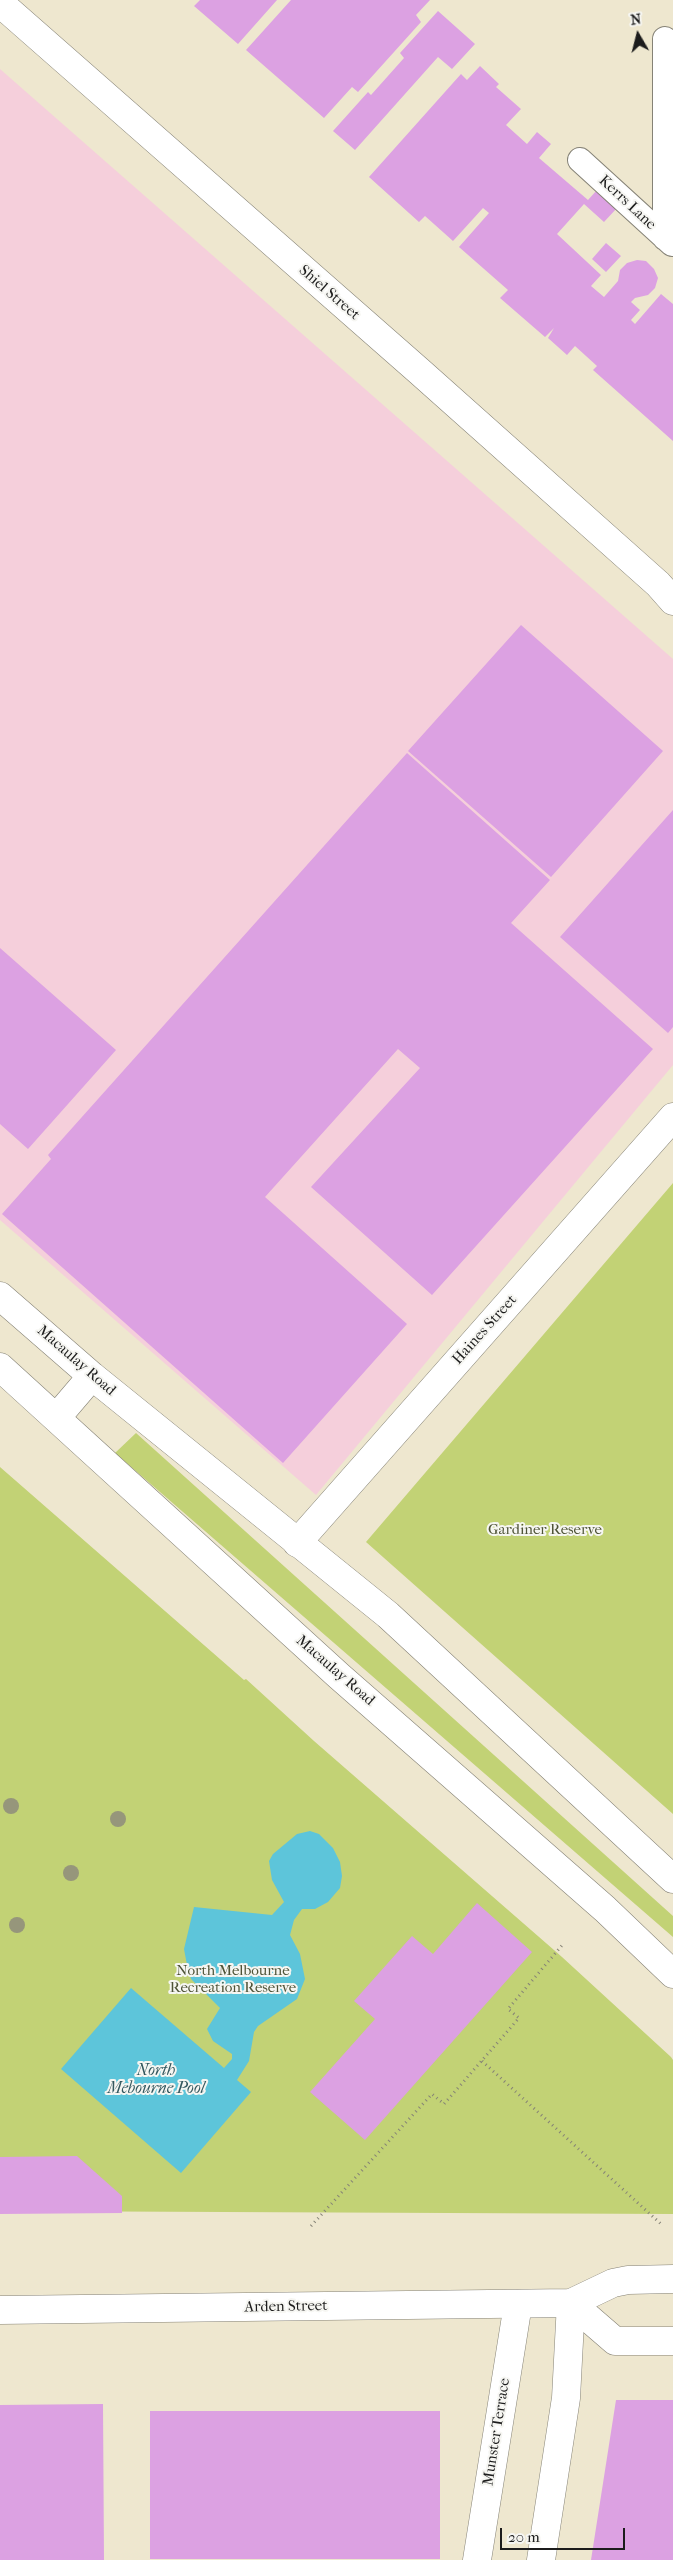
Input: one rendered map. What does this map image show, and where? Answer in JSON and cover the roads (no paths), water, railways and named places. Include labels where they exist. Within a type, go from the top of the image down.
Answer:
[{"type":"street","name":"Shiel Street","points":[[0,3],[668,593]]},
{"type":"street","name":"Haines Street","points":[[297,1543],[673,1118]]},
{"type":"street","name":"Macaulay Road","points":[[0,1296],[92,1376],[388,1615],[673,1879]]},
{"type":"street","name":"Macaulay Road","points":[[0,1367],[339,1676],[605,1909],[673,1974]]},
{"type":"street","points":[[57,1417],[92,1376]]},
{"type":"street","points":[[628,2280],[673,2261]]},
{"type":"street","name":"Arden Street","points":[[0,2310],[572,2303],[613,2283],[628,2280],[673,2279]]},
{"type":"street","points":[[572,2303],[615,2341],[673,2341]]},
{"type":"street","points":[[541,2560],[566,2398],[572,2303]]},
{"type":"street","name":"Munster Terrace","points":[[477,2560],[518,2304]]},
{"type":"lane","points":[[665,39],[669,242]]},
{"type":"lane","name":"Kerrs Lane","points":[[580,160],[669,242]]},
{"type":"water","name":"North Mebourne Pool","points":[[310,1831],[319,1834],[333,1848],[340,1862],[342,1876],[340,1888],[328,1902],[315,1909],[302,1909],[294,1920],[290,1935],[300,1954],[305,1979],[297,1999],[258,2026],[254,2032],[249,2061],[237,2080],[251,2092],[181,2173],[61,2069],[131,1988],[224,2068],[232,2059],[232,2054],[213,2041],[207,2029],[220,2008],[191,1979],[184,1949],[194,1907],[272,1915],[284,1902],[272,1880],[269,1861],[273,1854],[297,1834]]},
{"type":"park label","name":"Gardiner Reserve","points":[[545,1530]]},
{"type":"park label","name":"North Melbourne Recreation Reserve","points":[[233,1980]]}]
